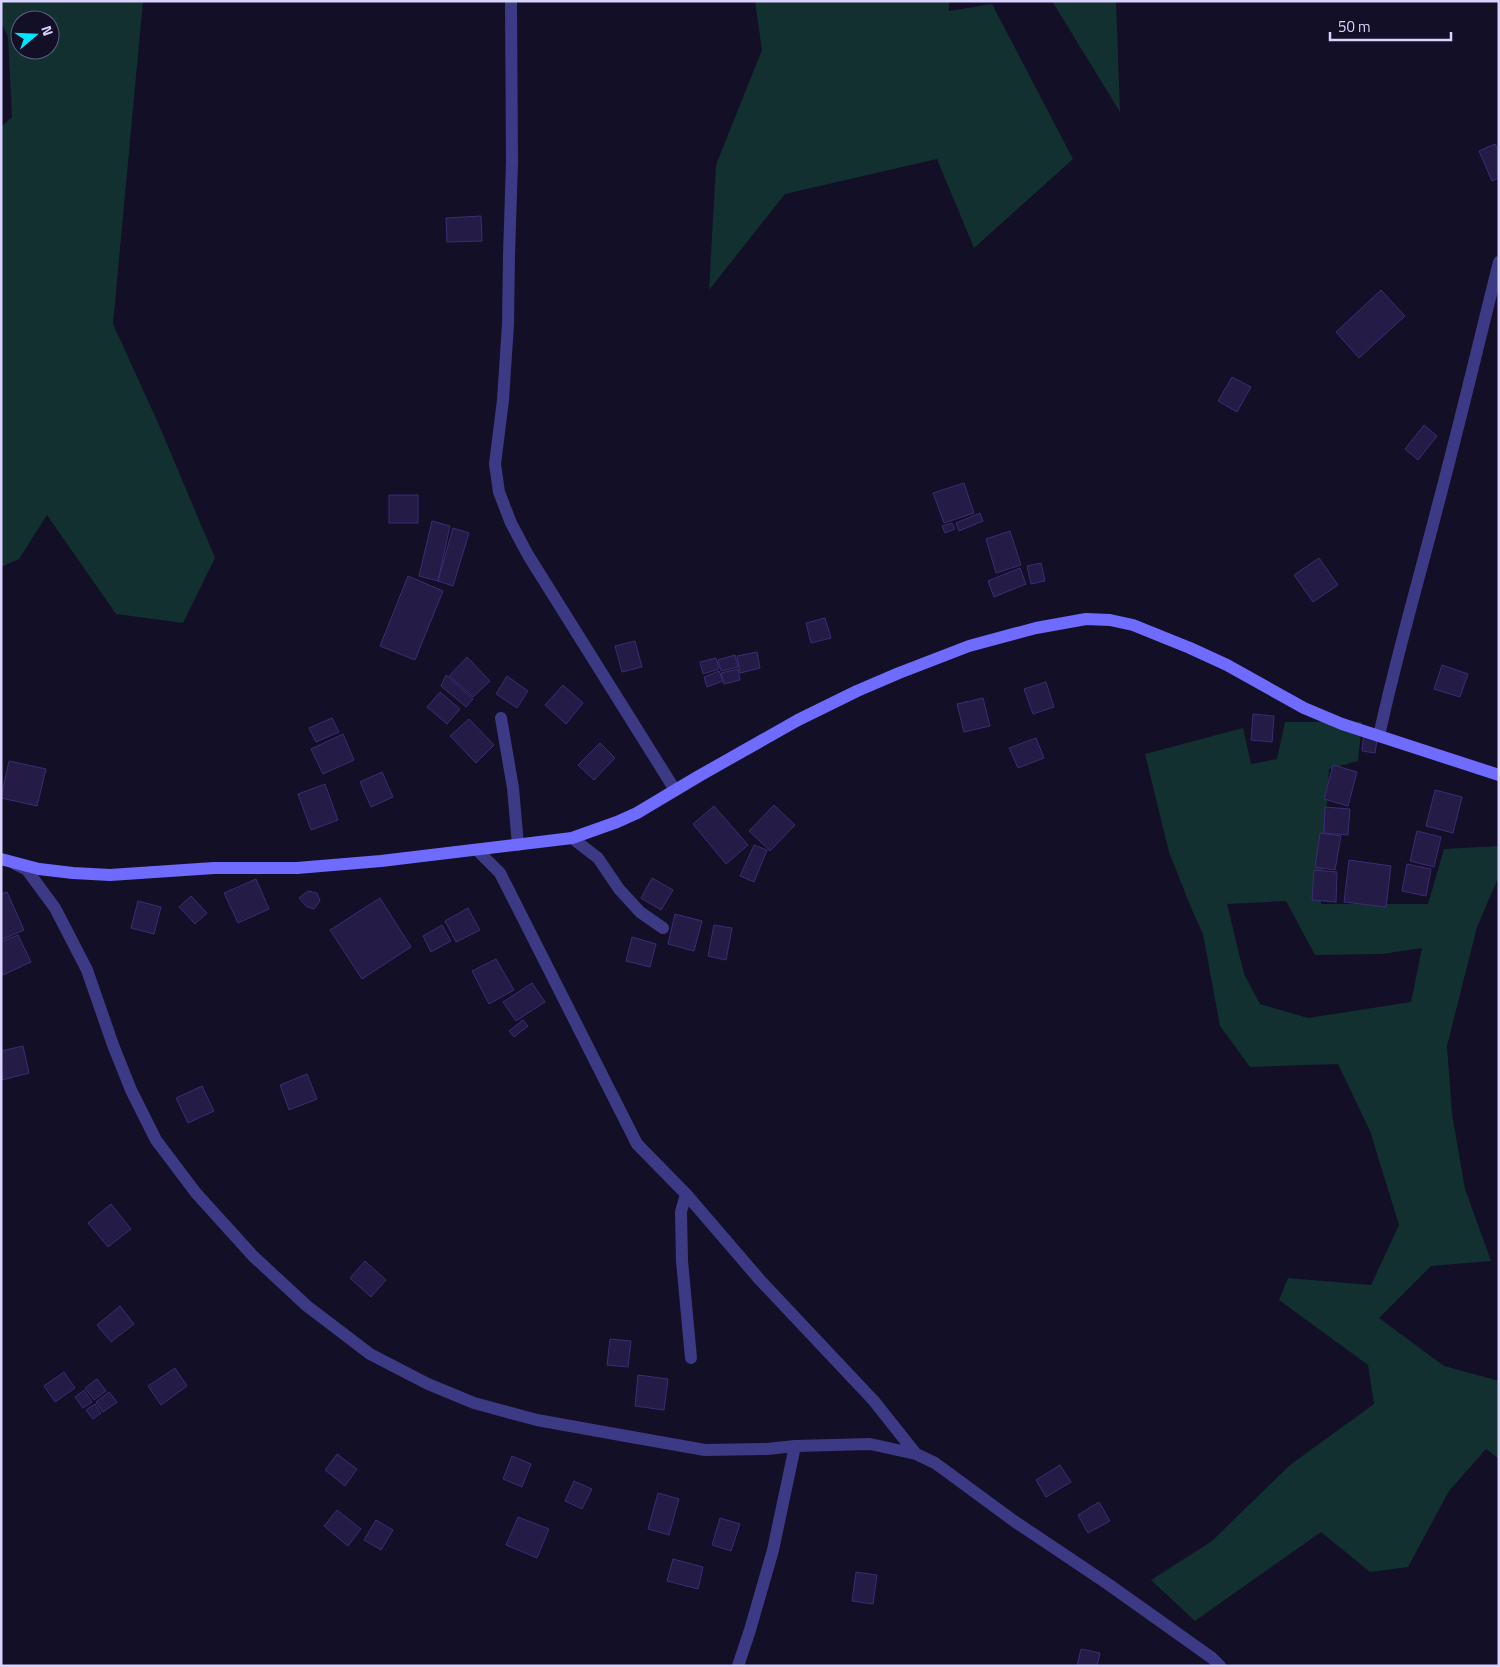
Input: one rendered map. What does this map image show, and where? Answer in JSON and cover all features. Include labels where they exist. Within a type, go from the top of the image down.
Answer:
[{"type":"street","points":[[511,1],[512,162],[508,255],[508,324],[504,390],[495,464],[499,492],[511,523],[528,555],[675,790]]},
{"type":"street","points":[[1379,736],[1393,672],[1411,611],[1499,262]]},
{"type":"street","points":[[3,859],[38,869],[110,875],[214,868],[332,866],[572,838],[630,816],[798,720],[899,673],[969,646],[1036,628],[1086,619],[1110,620],[1133,625],[1226,665],[1304,708],[1342,724],[1499,775]]},
{"type":"street","points":[[501,718],[513,788],[518,845]]},
{"type":"street","points":[[572,838],[598,858],[619,889],[640,912],[663,928]]},
{"type":"street","points":[[477,850],[500,873],[637,1144],[686,1194],[760,1280],[874,1402],[916,1454]]},
{"type":"street","points":[[3,859],[27,870],[55,908],[87,970],[124,1072],[156,1140],[196,1193],[253,1256],[307,1306],[370,1354],[428,1384],[474,1403],[537,1420],[705,1450],[870,1444],[916,1454],[935,1463],[1014,1521],[1108,1584],[1220,1666]]},
{"type":"street","points":[[686,1194],[681,1212],[682,1261],[691,1358]]},
{"type":"street","points":[[738,1666],[773,1550],[795,1446]]},
{"type":"green space","points":[[1,1],[143,1],[113,324],[159,425],[215,558],[183,623],[116,614],[47,515],[19,559],[1,567],[1,127],[12,117],[8,37],[1,22]]},
{"type":"green space","points":[[755,1],[949,1],[949,11],[992,4],[1073,159],[974,248],[937,159],[785,194],[709,290],[716,165],[762,50]]},
{"type":"green space","points":[[1052,1],[1116,1],[1120,112]]},
{"type":"green space","points":[[1285,722],[1362,722],[1358,761],[1329,769],[1321,904],[1428,904],[1444,849],[1499,846],[1499,876],[1477,927],[1447,1046],[1452,1114],[1465,1189],[1491,1261],[1431,1266],[1379,1318],[1444,1366],[1499,1381],[1499,1459],[1486,1449],[1449,1491],[1408,1567],[1370,1572],[1321,1532],[1195,1621],[1151,1580],[1212,1541],[1290,1465],[1374,1404],[1368,1365],[1279,1300],[1288,1278],[1371,1285],[1399,1225],[1370,1131],[1338,1064],[1250,1067],[1220,1026],[1203,934],[1169,852],[1145,754],[1243,728],[1251,764],[1277,759]],"holes":[[[1286,901],[1315,955],[1382,954],[1422,948],[1411,1002],[1308,1018],[1260,1004],[1244,974],[1227,904]]]},
{"type":"building","points":[[1495,144],[1499,152],[1499,178],[1492,181],[1479,151]]},
{"type":"building","points":[[481,216],[482,241],[447,242],[446,218]]},
{"type":"building","points":[[1381,290],[1405,316],[1359,358],[1336,332]]},
{"type":"building","points":[[1232,377],[1251,387],[1237,412],[1218,401]]},
{"type":"building","points":[[1424,425],[1437,436],[1418,460],[1405,449]]},
{"type":"building","points":[[964,483],[974,513],[944,523],[933,493]]},
{"type":"building","points":[[389,495],[418,495],[418,523],[389,523]]},
{"type":"building","points":[[980,513],[983,521],[959,531],[956,523]]},
{"type":"building","points":[[432,521],[450,526],[438,581],[419,576]]},
{"type":"building","points":[[952,523],[955,529],[945,533],[942,526]]},
{"type":"building","points":[[453,528],[469,533],[453,586],[438,581]]},
{"type":"building","points":[[1010,531],[1021,565],[996,573],[986,539]]},
{"type":"building","points":[[1319,558],[1338,585],[1313,602],[1294,575]]},
{"type":"building","points":[[1041,563],[1045,581],[1031,584],[1027,566]]},
{"type":"building","points":[[1020,568],[1026,584],[994,597],[988,581]]},
{"type":"building","points":[[408,576],[443,591],[415,660],[380,646]]},
{"type":"building","points":[[825,618],[831,638],[811,643],[806,623]]},
{"type":"building","points":[[635,641],[642,667],[622,672],[615,646]]},
{"type":"building","points":[[757,652],[760,668],[740,673],[737,656]]},
{"type":"building","points":[[735,655],[738,667],[721,671],[718,660]]},
{"type":"building","points":[[467,657],[490,681],[473,697],[449,676]]},
{"type":"building","points":[[716,658],[719,669],[703,674],[700,662]]},
{"type":"building","points":[[1442,665],[1468,674],[1460,697],[1434,689]]},
{"type":"building","points":[[738,669],[740,680],[724,684],[721,673]]},
{"type":"building","points":[[719,671],[723,681],[707,687],[704,677]]},
{"type":"building","points":[[446,675],[473,699],[466,707],[441,686]]},
{"type":"building","points":[[507,676],[528,691],[517,708],[496,694]]},
{"type":"building","points":[[1046,682],[1054,707],[1033,714],[1024,689]]},
{"type":"building","points":[[563,685],[583,703],[566,724],[545,705]]},
{"type":"building","points":[[440,692],[460,709],[447,724],[427,707]]},
{"type":"building","points":[[983,698],[990,726],[964,732],[957,704]]},
{"type":"building","points":[[1253,714],[1274,716],[1272,742],[1251,740]]},
{"type":"building","points":[[332,718],[339,732],[316,742],[309,728]]},
{"type":"building","points":[[469,719],[494,745],[476,763],[450,736]]},
{"type":"building","points":[[1364,732],[1378,734],[1375,753],[1362,751]]},
{"type":"building","points":[[343,734],[354,760],[323,774],[311,749]]},
{"type":"building","points":[[1036,738],[1044,758],[1018,768],[1009,748]]},
{"type":"building","points":[[600,743],[615,758],[594,780],[578,765]]},
{"type":"building","points":[[9,761],[46,769],[37,806],[1,798]]},
{"type":"building","points":[[1333,765],[1357,772],[1348,806],[1324,799]]},
{"type":"building","points":[[382,772],[393,797],[371,807],[360,782]]},
{"type":"building","points":[[325,784],[338,820],[311,830],[298,794]]},
{"type":"building","points":[[1435,790],[1462,797],[1453,833],[1426,826]]},
{"type":"building","points":[[774,805],[795,825],[770,851],[749,831]]},
{"type":"building","points":[[714,806],[748,845],[726,864],[693,824]]},
{"type":"building","points":[[1325,807],[1350,809],[1348,835],[1324,833]]},
{"type":"building","points":[[1417,831],[1441,837],[1434,867],[1410,861]]},
{"type":"building","points":[[1320,833],[1341,836],[1335,870],[1315,867]]},
{"type":"building","points":[[754,845],[767,850],[754,882],[740,876]]},
{"type":"building","points":[[1349,860],[1391,866],[1386,907],[1344,902]]},
{"type":"building","points":[[1407,864],[1431,869],[1426,896],[1402,891]]},
{"type":"building","points":[[1314,870],[1337,872],[1336,902],[1312,900]]},
{"type":"building","points":[[652,878],[673,890],[661,910],[641,898]]},
{"type":"building","points":[[256,879],[269,909],[238,923],[224,893]]},
{"type":"building","points":[[308,891],[317,893],[320,901],[314,909],[307,907],[299,898]]},
{"type":"building","points":[[7,892],[24,930],[1,940],[1,894]]},
{"type":"building","points":[[191,896],[207,913],[195,924],[179,907]]},
{"type":"building","points":[[380,898],[411,947],[362,979],[330,930]]},
{"type":"building","points":[[138,901],[161,907],[154,934],[131,928]]},
{"type":"building","points":[[468,908],[480,930],[456,942],[445,921]]},
{"type":"building","points":[[675,914],[702,921],[694,951],[668,944]]},
{"type":"building","points":[[442,925],[451,941],[431,952],[423,936]]},
{"type":"building","points":[[714,925],[732,928],[726,960],[708,956]]},
{"type":"building","points":[[18,935],[31,962],[3,975],[1,970],[1,942]]},
{"type":"building","points":[[632,937],[656,944],[650,967],[626,961]]},
{"type":"building","points":[[496,959],[514,990],[489,1004],[472,971]]},
{"type":"building","points":[[532,983],[545,1002],[516,1021],[503,1002]]},
{"type":"building","points":[[523,1020],[528,1026],[514,1037],[509,1031]]},
{"type":"building","points":[[23,1046],[29,1073],[2,1080],[1,1051]]},
{"type":"building","points":[[307,1074],[317,1099],[289,1110],[280,1085]]},
{"type":"building","points":[[202,1086],[214,1111],[188,1123],[176,1098]]},
{"type":"building","points":[[111,1204],[131,1229],[108,1247],[88,1223]]},
{"type":"building","points":[[365,1261],[386,1280],[371,1297],[350,1278]]},
{"type":"building","points":[[120,1306],[134,1324],[111,1342],[97,1325]]},
{"type":"building","points":[[610,1339],[631,1341],[628,1367],[607,1365]]},
{"type":"building","points":[[175,1368],[187,1386],[161,1405],[148,1386]]},
{"type":"building","points":[[64,1372],[75,1388],[55,1402],[44,1386]]},
{"type":"building","points":[[638,1375],[668,1379],[664,1410],[635,1406]]},
{"type":"building","points":[[97,1379],[106,1391],[94,1400],[85,1388]]},
{"type":"building","points":[[84,1390],[92,1402],[83,1408],[75,1397]]},
{"type":"building","points":[[109,1392],[117,1402],[103,1412],[96,1402]]},
{"type":"building","points":[[95,1404],[101,1413],[93,1419],[86,1410]]},
{"type":"building","points":[[337,1454],[357,1469],[345,1486],[325,1470]]},
{"type":"building","points":[[512,1456],[531,1464],[522,1487],[503,1479]]},
{"type":"building","points":[[1060,1465],[1071,1482],[1046,1497],[1036,1480]]},
{"type":"building","points":[[574,1481],[592,1489],[582,1509],[565,1501]]},
{"type":"building","points":[[658,1493],[679,1499],[669,1535],[648,1529]]},
{"type":"building","points":[[1099,1502],[1110,1521],[1088,1533],[1078,1515]]},
{"type":"building","points":[[337,1510],[361,1529],[348,1546],[324,1526]]},
{"type":"building","points":[[518,1517],[549,1529],[537,1558],[506,1545]]},
{"type":"building","points":[[720,1518],[740,1524],[731,1551],[712,1545]]},
{"type":"building","points":[[376,1520],[393,1530],[381,1550],[364,1540]]},
{"type":"building","points":[[673,1559],[703,1567],[698,1589],[667,1581]]},
{"type":"building","points":[[856,1572],[877,1575],[873,1604],[852,1601]]},
{"type":"building","points":[[1081,1649],[1100,1653],[1097,1666],[1077,1666]]}]
